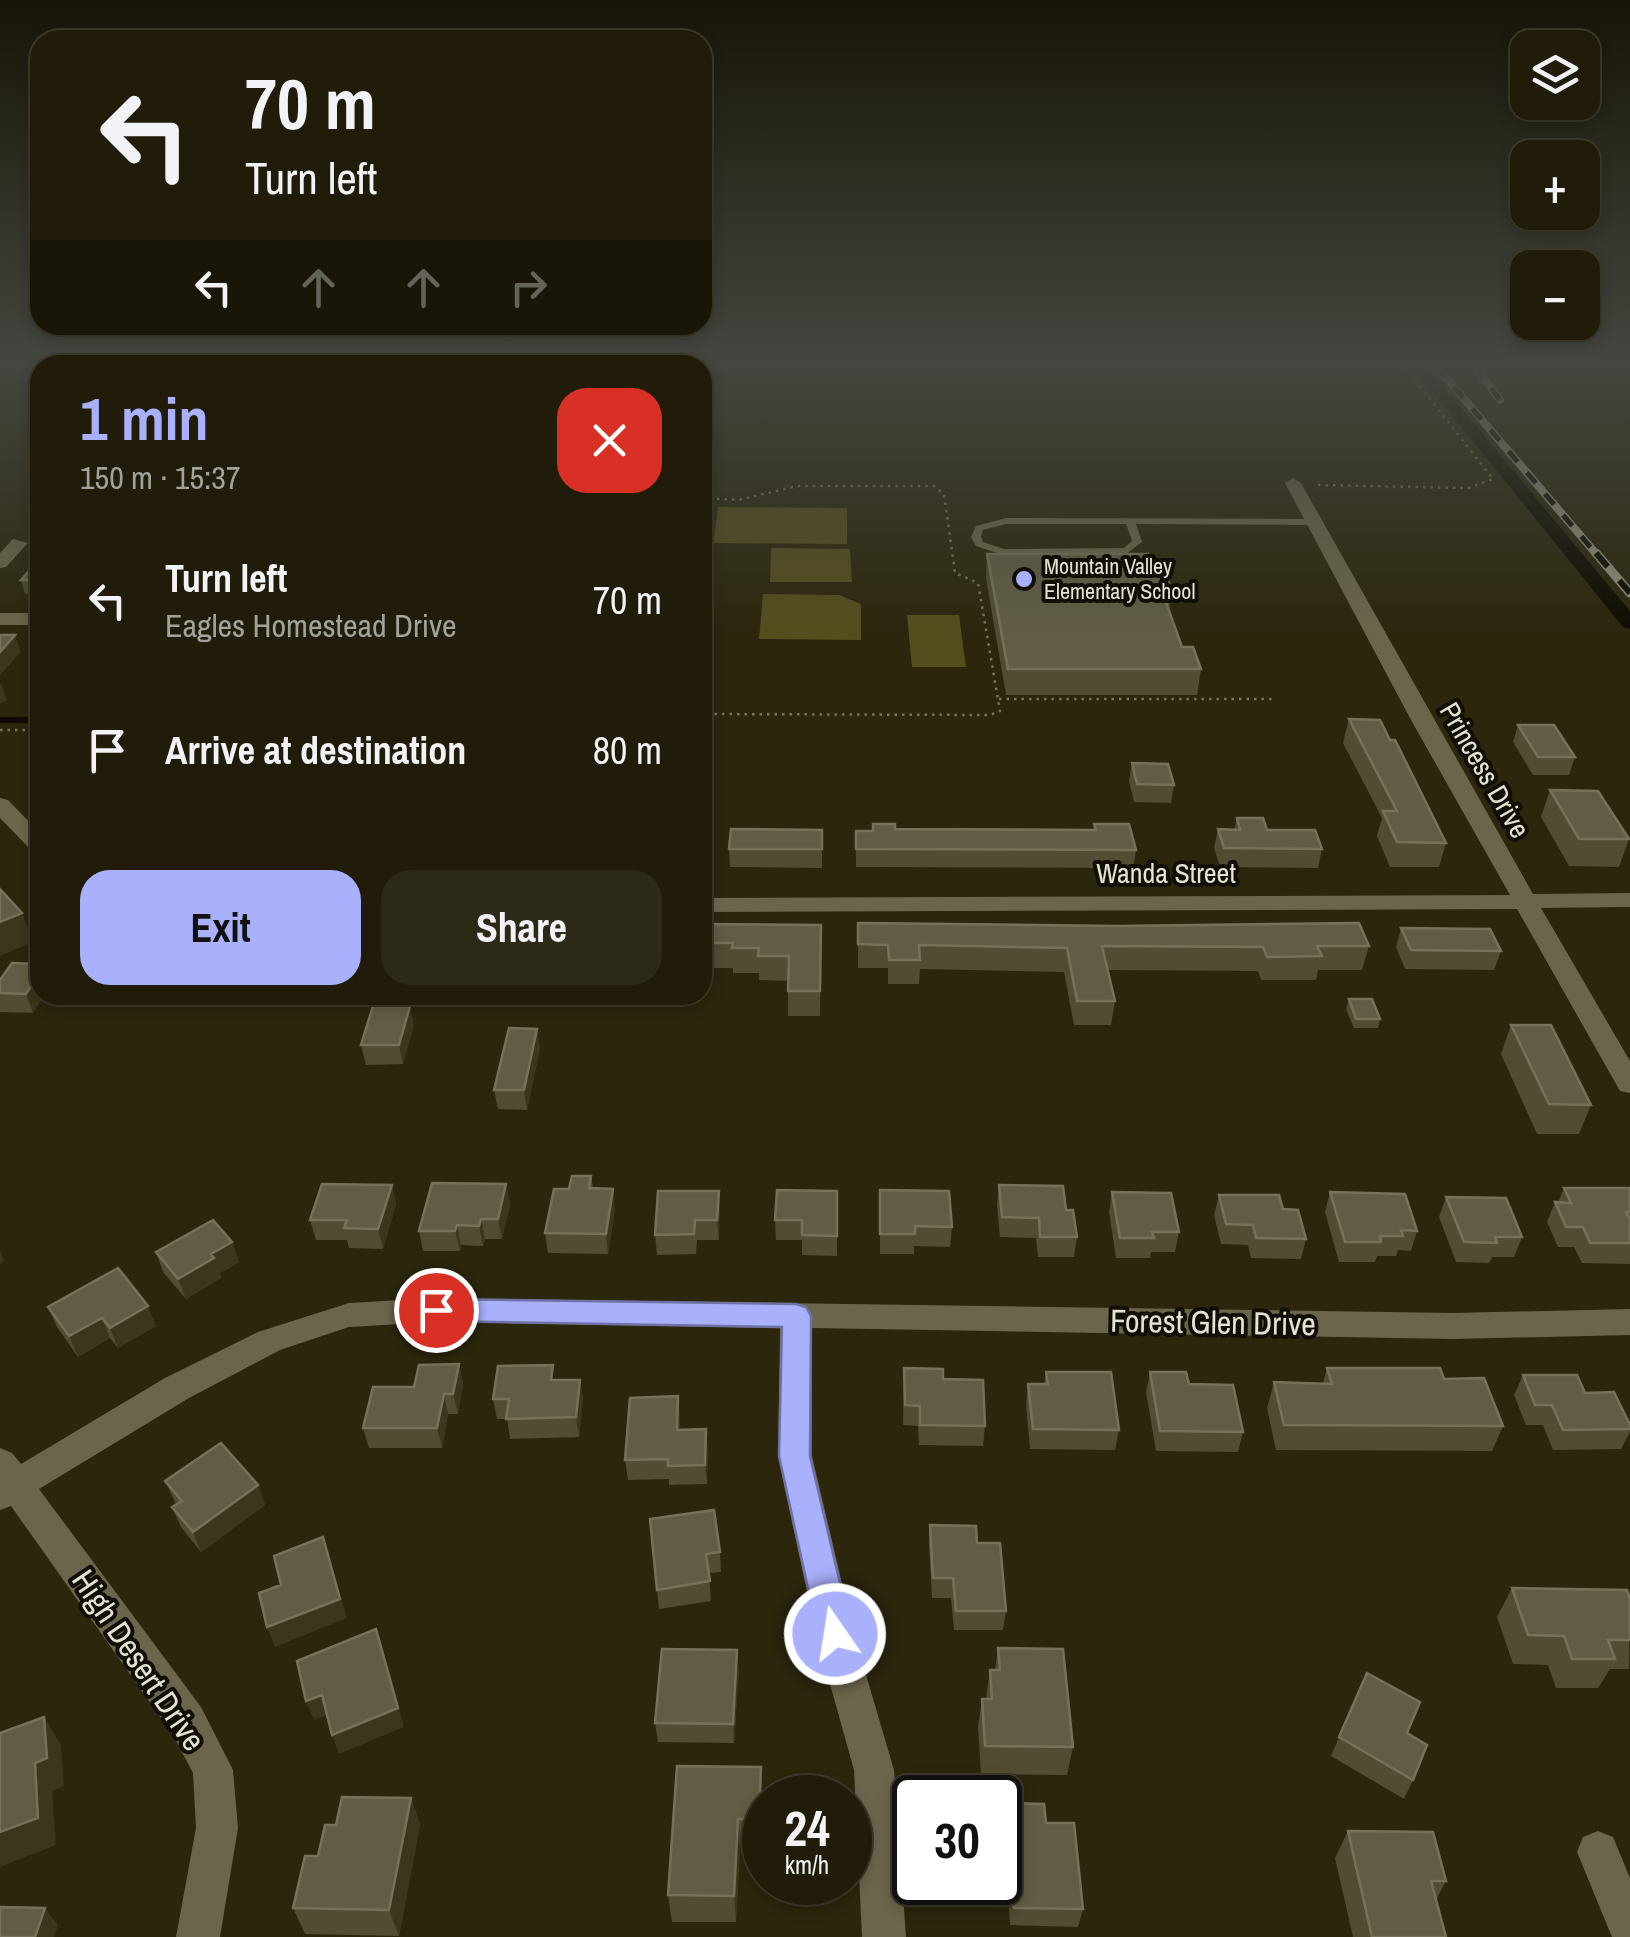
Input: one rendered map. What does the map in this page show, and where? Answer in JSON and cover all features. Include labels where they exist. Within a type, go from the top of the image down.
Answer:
[{"type":"street","name":"Princess Drive","points":[[1293,483],[1416,712],[1630,1084]]},
{"type":"street","points":[[0,563],[20,543]]},
{"type":"street","points":[[0,619],[30,619]]},
{"type":"street","points":[[0,806],[30,836]]},
{"type":"street","name":"Wanda Street","points":[[712,905],[1630,900]]},
{"type":"street","name":"Forest Glen Drive","points":[[6,1481],[269,1340],[349,1315],[436,1310],[1453,1326],[1630,1322]]},
{"type":"street","points":[[796,1316],[795,1456],[835,1634],[874,1770],[884,1937]]},
{"type":"street","name":"High Desert Drive","points":[[6,1481],[187,1720],[212,1770],[217,1828],[198,1937]]},
{"type":"street","points":[[1598,1852],[1630,1928]]},
{"type":"lane","points":[[1130,521],[1137,542],[1126,551],[1003,552],[979,544],[976,537],[980,528],[1006,521],[1130,521],[1314,522]]},
{"type":"path","points":[[1293,483],[1468,488],[1493,479],[1475,456]]},
{"type":"path","points":[[712,499],[740,500],[797,486],[934,486],[944,494],[955,574],[978,583],[1000,711],[990,715],[712,714]]},
{"type":"path","points":[[999,699],[1272,700]]},
{"type":"path","points":[[0,730],[30,730]]},
{"type":"shaded area","points":[[718,507],[847,508],[847,544],[713,543]]},
{"type":"shaded area","points":[[771,548],[850,549],[852,582],[770,582]]},
{"type":"shaded area","points":[[763,594],[839,595],[861,604],[861,640],[759,639]]},
{"type":"shaded area","points":[[907,615],[959,615],[966,667],[912,667]]},
{"type":"building","points":[[987,554],[1148,554],[1152,565],[1163,565],[1172,591],[1162,591],[1182,647],[1193,647],[1201,669],[1008,669]]},
{"type":"building","points":[[0,635],[15,635],[0,652]]},
{"type":"building","points":[[1349,719],[1380,720],[1390,740],[1395,740],[1446,843],[1397,842],[1383,811],[1397,811]]},
{"type":"building","points":[[1518,725],[1554,725],[1575,757],[1538,757]]},
{"type":"building","points":[[1132,763],[1168,764],[1174,785],[1137,784]]},
{"type":"building","points":[[1550,790],[1598,791],[1629,839],[1579,839]]},
{"type":"building","points":[[1237,818],[1263,818],[1267,830],[1315,830],[1322,849],[1224,848],[1218,829],[1240,830]]},
{"type":"building","points":[[873,824],[895,824],[895,829],[1096,830],[1094,824],[1129,824],[1136,850],[856,849],[856,831],[873,831]]},
{"type":"building","points":[[731,829],[822,830],[822,849],[729,849]]},
{"type":"building","points":[[0,889],[22,913],[0,922]]},
{"type":"building","points":[[858,923],[1359,923],[1369,946],[1317,946],[1322,956],[1267,957],[1263,947],[1102,946],[1115,1001],[1077,1001],[1067,948],[919,945],[920,960],[889,960],[888,945],[858,944]]},
{"type":"building","points":[[712,924],[821,925],[820,991],[788,991],[789,956],[758,956],[759,948],[732,948],[733,943],[712,943]]},
{"type":"building","points":[[1401,928],[1490,929],[1501,951],[1411,950]]},
{"type":"building","points":[[12,963],[30,964],[30,988],[26,994],[0,993],[0,980]]},
{"type":"building","points":[[1349,999],[1372,999],[1380,1019],[1356,1019]]},
{"type":"building","points":[[373,1006],[410,1006],[399,1045],[361,1045]]},
{"type":"building","points":[[1511,1025],[1551,1025],[1591,1105],[1549,1104]]},
{"type":"building","points":[[509,1028],[537,1029],[524,1090],[494,1090]]},
{"type":"building","points":[[572,1176],[591,1176],[589,1188],[613,1189],[606,1234],[545,1233],[554,1189],[569,1189]]},
{"type":"building","points":[[432,1183],[506,1184],[498,1219],[481,1219],[479,1226],[457,1225],[455,1231],[419,1231]]},
{"type":"building","points":[[322,1184],[392,1185],[378,1229],[344,1228],[347,1220],[310,1220]]},
{"type":"building","points":[[999,1185],[1063,1186],[1066,1210],[1073,1210],[1077,1237],[1040,1237],[1039,1218],[1002,1217]]},
{"type":"building","points":[[1564,1188],[1630,1188],[1630,1212],[1626,1212],[1630,1219],[1630,1243],[1590,1243],[1583,1227],[1566,1227],[1555,1202],[1571,1203]]},
{"type":"building","points":[[777,1190],[837,1191],[837,1236],[802,1235],[802,1220],[775,1220]]},
{"type":"building","points":[[880,1190],[949,1191],[952,1227],[915,1226],[915,1234],[880,1234]]},
{"type":"building","points":[[658,1191],[719,1191],[717,1220],[695,1220],[694,1234],[655,1235]]},
{"type":"building","points":[[1112,1192],[1171,1193],[1179,1232],[1152,1232],[1154,1238],[1120,1238]]},
{"type":"building","points":[[1330,1192],[1405,1194],[1417,1231],[1401,1230],[1403,1236],[1380,1236],[1381,1242],[1345,1242]]},
{"type":"building","points":[[1219,1195],[1279,1195],[1283,1209],[1298,1210],[1306,1239],[1256,1238],[1253,1225],[1226,1224]]},
{"type":"building","points":[[1446,1197],[1506,1198],[1522,1237],[1495,1237],[1497,1243],[1464,1242]]},
{"type":"building","points":[[213,1220],[232,1242],[211,1254],[214,1258],[178,1279],[156,1252]]},
{"type":"building","points":[[118,1268],[148,1306],[110,1328],[102,1318],[69,1336],[48,1307]]},
{"type":"building","points":[[459,1364],[453,1394],[444,1394],[437,1428],[363,1428],[373,1387],[414,1387],[419,1365]]},
{"type":"building","points":[[553,1365],[551,1380],[580,1380],[576,1417],[506,1419],[509,1399],[493,1399],[498,1366]]},
{"type":"building","points":[[904,1368],[943,1369],[943,1379],[983,1380],[985,1426],[920,1425],[920,1406],[905,1405]]},
{"type":"building","points":[[1327,1368],[1440,1368],[1444,1379],[1484,1378],[1503,1426],[1284,1425],[1274,1382],[1332,1384]]},
{"type":"building","points":[[1046,1372],[1111,1372],[1119,1430],[1033,1429],[1028,1384],[1048,1384]]},
{"type":"building","points":[[1150,1372],[1186,1372],[1189,1384],[1233,1385],[1243,1432],[1160,1431]]},
{"type":"building","points":[[1523,1375],[1577,1375],[1585,1393],[1614,1392],[1630,1429],[1563,1430],[1552,1405],[1535,1405]]},
{"type":"building","points":[[678,1396],[677,1430],[706,1429],[705,1465],[668,1466],[668,1459],[625,1460],[630,1398]]},
{"type":"building","points":[[221,1443],[258,1485],[193,1532],[172,1507],[182,1501],[165,1481]]},
{"type":"building","points":[[714,1510],[720,1552],[706,1554],[710,1581],[657,1590],[650,1519]]},
{"type":"building","points":[[930,1525],[976,1526],[977,1543],[1000,1543],[1006,1611],[956,1611],[953,1578],[933,1578]]},
{"type":"building","points":[[323,1537],[340,1599],[267,1627],[259,1593],[281,1585],[274,1556]]},
{"type":"building","points":[[1512,1588],[1627,1590],[1630,1640],[1608,1640],[1615,1659],[1572,1659],[1564,1636],[1528,1635]]},
{"type":"building","points":[[376,1629],[398,1708],[332,1735],[322,1695],[306,1701],[297,1661]]},
{"type":"building","points":[[998,1648],[1063,1649],[1073,1747],[985,1746],[982,1699],[992,1699],[990,1670],[1000,1670]]},
{"type":"building","points":[[662,1649],[737,1650],[733,1724],[655,1723]]},
{"type":"building","points":[[1367,1673],[1420,1702],[1407,1733],[1427,1745],[1413,1780],[1339,1737]]},
{"type":"building","points":[[44,1717],[47,1758],[35,1763],[38,1818],[0,1832],[0,1733]]},
{"type":"building","points":[[677,1766],[761,1767],[761,1775],[742,1775],[734,1896],[668,1895]]},
{"type":"building","points":[[342,1797],[411,1798],[389,1910],[293,1908],[305,1856],[318,1856],[325,1825],[336,1825]]},
{"type":"building","points":[[1022,1804],[1044,1804],[1046,1823],[1074,1823],[1083,1909],[1014,1908],[1022,1905]]},
{"type":"building","points":[[1348,1831],[1433,1832],[1446,1881],[1431,1881],[1446,1937],[1372,1937]]},
{"type":"building","points":[[0,1907],[45,1908],[35,1937],[0,1937]]},
{"type":"waterway","points":[[1493,456],[1630,623]]},
{"type":"waterway","points":[[0,720],[30,720]]},
{"type":"railway","points":[[1513,456],[1598,556]]},
{"type":"railway","points":[[1596,553],[1630,593]]},
{"type":"place","name":"Mountain Valley Elementary School","points":[[1024,579]]},
{"type":"route","points":[[436,1310],[796,1316],[795,1456],[835,1634]]}]
